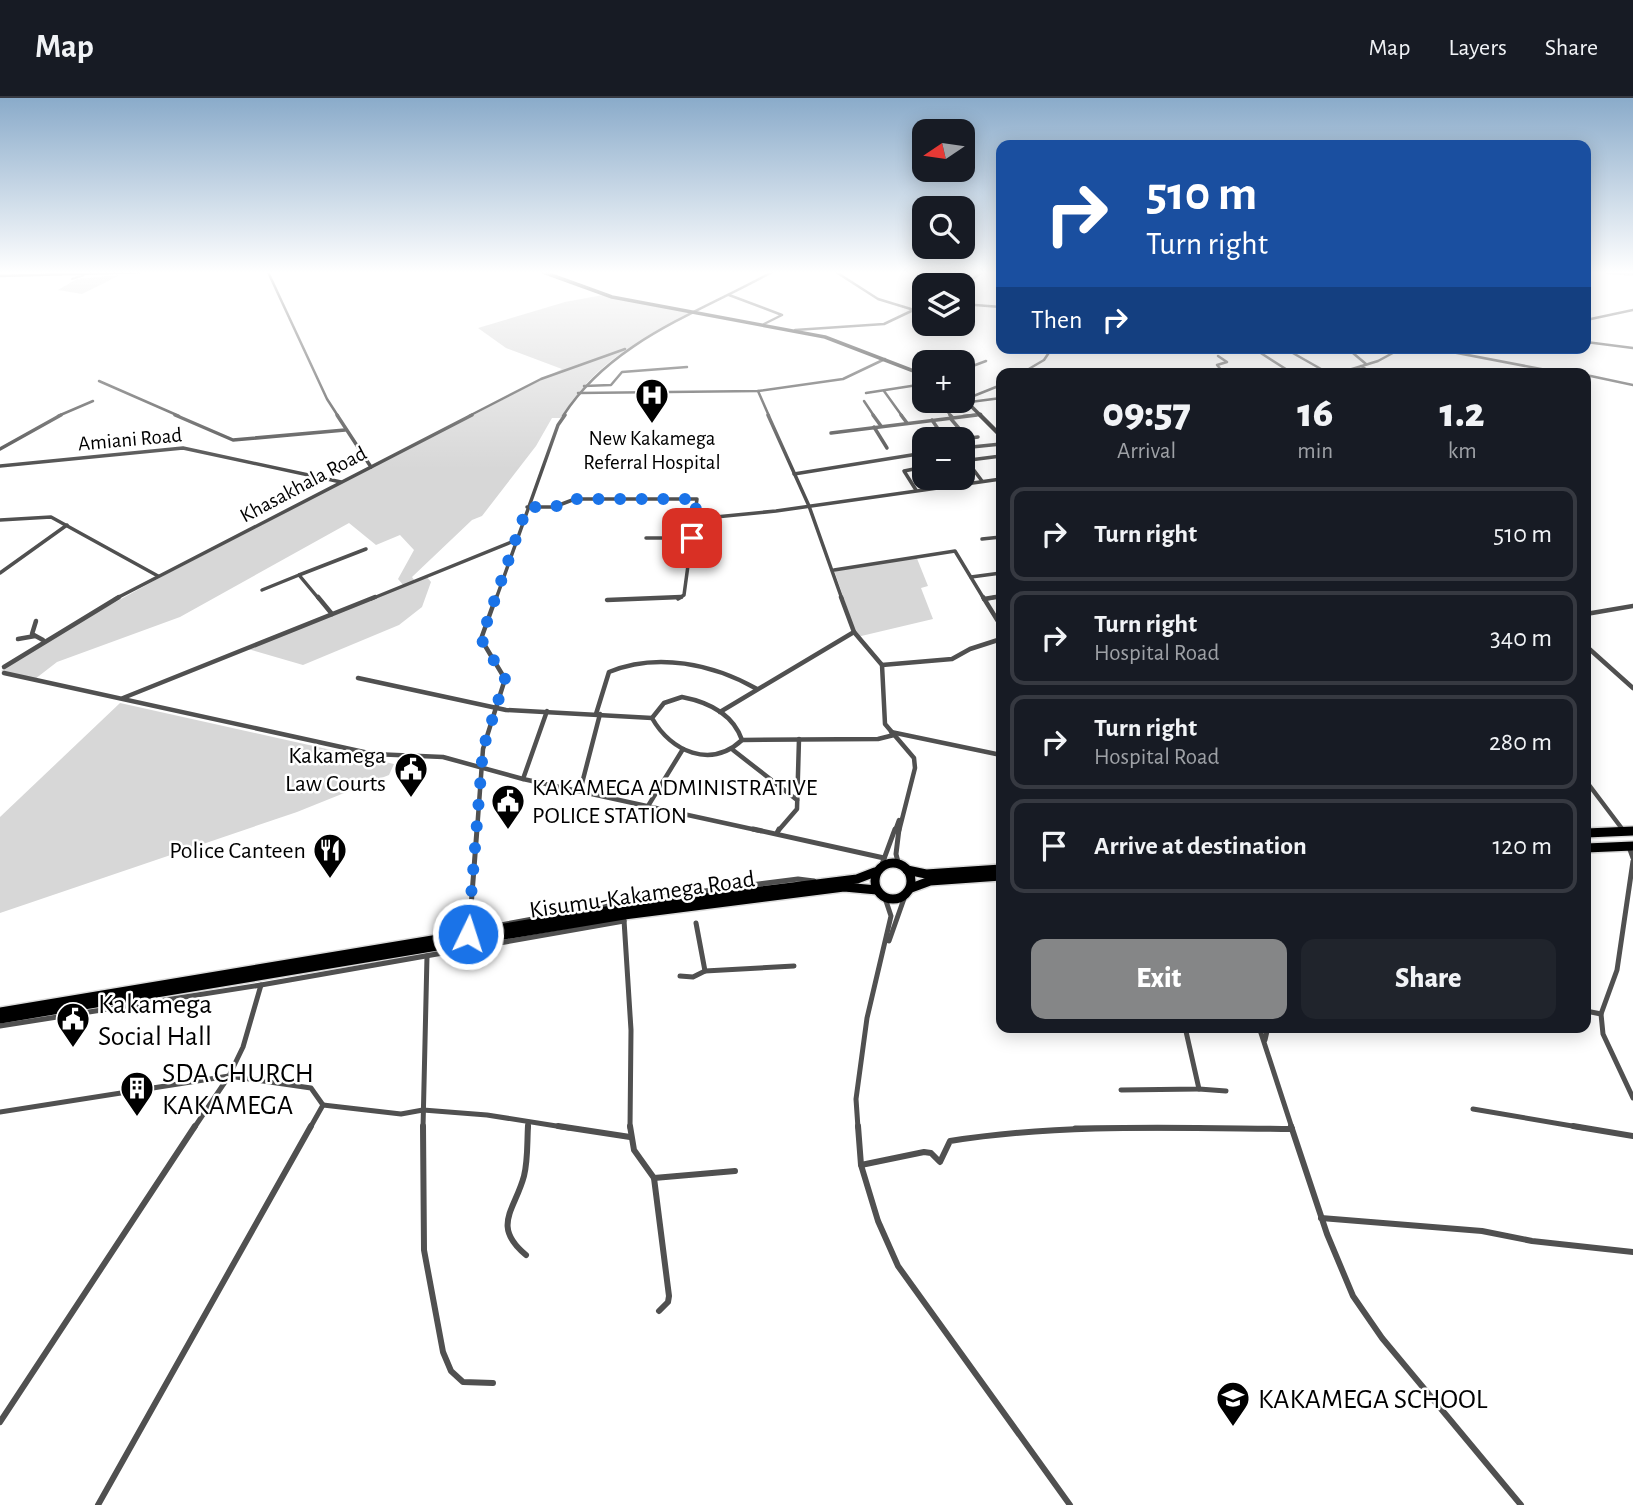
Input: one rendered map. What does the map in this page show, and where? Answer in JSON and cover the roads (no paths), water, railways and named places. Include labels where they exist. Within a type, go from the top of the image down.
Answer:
[{"type":"highway","points":[[1591,833],[1628,831]]},
{"type":"highway","points":[[1598,832],[1611,848]]},
{"type":"highway","points":[[1591,848],[1631,846]]},
{"type":"highway","name":"Kisumu-Kakamega Road","points":[[0,1012],[715,895],[857,880],[880,866]]},
{"type":"highway","points":[[996,874],[926,874],[880,866],[873,883],[880,892],[893,897],[930,881],[996,874]]},
{"type":"highway","points":[[903,868],[912,877],[909,890]]},
{"type":"highway","name":"Kisumu-Kakamega Road","points":[[0,1020],[624,918],[800,892],[844,887],[880,892]]},
{"type":"main road","points":[[819,338],[912,369]]},
{"type":"main road","points":[[975,407],[996,427]]},
{"type":"street","points":[[300,338],[345,430],[371,467]]},
{"type":"street","points":[[468,934],[481,767],[486,737],[504,685],[504,673],[481,639],[558,425],[583,386],[626,349],[647,338]]},
{"type":"street","points":[[1591,343],[1633,348]]},
{"type":"street","name":"Khasakhala Road","points":[[2,670],[44,640],[159,577],[541,379],[626,349]]},
{"type":"street","points":[[1030,368],[1044,360],[1048,354]]},
{"type":"street","points":[[1263,354],[1284,368]]},
{"type":"street","points":[[1295,354],[1319,368]]},
{"type":"street","points":[[1353,354],[1366,368]]},
{"type":"street","points":[[1354,368],[1388,354]]},
{"type":"street","points":[[1462,354],[1536,368]]},
{"type":"street","points":[[1218,356],[1227,362],[1217,365],[1220,368]]},
{"type":"street","points":[[577,393],[758,391],[843,379],[885,359]]},
{"type":"street","points":[[975,365],[986,361]]},
{"type":"street","points":[[583,386],[611,385],[622,372],[687,367]]},
{"type":"street","points":[[1591,377],[1633,385]]},
{"type":"street","points":[[99,381],[233,440],[345,430]]},
{"type":"street","points":[[866,393],[912,385]]},
{"type":"street","points":[[975,395],[996,387]]},
{"type":"street","points":[[2,670],[373,754],[429,755],[523,779],[777,834],[880,866],[902,812],[915,768],[914,758],[892,734],[883,715],[882,665],[854,632],[834,570],[758,391]]},
{"type":"street","points":[[884,391],[907,423]]},
{"type":"street","points":[[975,399],[996,398]]},
{"type":"street","points":[[0,449],[93,401]]},
{"type":"street","points":[[864,401],[881,426]]},
{"type":"street","points":[[948,413],[959,427]]},
{"type":"street","points":[[831,433],[982,414]]},
{"type":"street","points":[[932,420],[937,427]]},
{"type":"street","points":[[874,427],[887,448]]},
{"type":"street","points":[[975,447],[996,445]]},
{"type":"street","name":"Amiani Road","points":[[0,466],[183,448],[342,482]]},
{"type":"street","points":[[794,474],[912,455]]},
{"type":"street","points":[[975,460],[996,457]]},
{"type":"street","points":[[355,475],[366,462]]},
{"type":"street","points":[[912,469],[904,471],[912,484]]},
{"type":"street","points":[[975,473],[982,481]]},
{"type":"street","points":[[975,482],[996,480]]},
{"type":"street","points":[[695,519],[916,490]]},
{"type":"street","points":[[527,507],[554,507],[575,499],[697,499],[681,597],[607,600]]},
{"type":"street","points":[[0,520],[51,517],[159,577]]},
{"type":"street","points":[[0,573],[67,525]]},
{"type":"street","points":[[646,538],[692,538]]},
{"type":"street","points":[[982,539],[996,538]]},
{"type":"street","points":[[123,698],[515,541]]},
{"type":"street","points":[[262,590],[366,549]]},
{"type":"street","points":[[834,570],[955,551],[996,614]]},
{"type":"street","points":[[971,577],[996,574]]},
{"type":"street","points":[[299,575],[332,614]]},
{"type":"street","points":[[984,599],[996,597]]},
{"type":"street","points":[[1591,613],[1633,606]]},
{"type":"street","points":[[35,636],[32,634],[36,621]]},
{"type":"street","points":[[720,712],[854,632]]},
{"type":"street","points":[[18,639],[35,636],[44,640]]},
{"type":"street","points":[[882,665],[952,659],[970,649],[996,641]]},
{"type":"street","points":[[1591,650],[1630,681],[1633,688]]},
{"type":"street","points":[[580,791],[609,672],[627,665],[681,664],[715,668],[757,689]]},
{"type":"street","points":[[358,678],[496,708],[652,718]]},
{"type":"street","points":[[652,718],[661,705],[682,697],[692,698],[720,712],[737,728],[742,740]]},
{"type":"street","points":[[523,779],[547,711]]},
{"type":"street","points":[[652,718],[659,728],[683,749],[708,757],[721,756],[733,750],[742,740],[878,739],[892,734],[996,754]]},
{"type":"street","points":[[777,834],[787,817],[797,809],[799,739]]},
{"type":"street","points":[[648,806],[683,749]]},
{"type":"street","points":[[733,750],[798,801]]},
{"type":"street","points":[[1591,787],[1628,831]]},
{"type":"street","points":[[902,812],[896,853],[903,868]]},
{"type":"street","points":[[1631,846],[1633,860],[1617,970],[1601,1014],[1603,1034],[1633,1098]]},
{"type":"street","points":[[883,954],[909,890]]},
{"type":"street","points":[[880,892],[891,916],[859,1064],[857,1129],[861,1165],[881,1230],[898,1266],[1070,1505]]},
{"type":"street","points":[[0,1026],[261,985],[624,918],[631,1030],[629,1137],[634,1150],[654,1178],[669,1296],[668,1302],[659,1311]]},
{"type":"street","points":[[696,923],[705,971]]},
{"type":"street","points":[[426,956],[421,1192],[424,1250],[443,1352],[457,1379],[472,1385],[493,1383]]},
{"type":"street","points":[[680,976],[693,977],[705,971],[794,966]]},
{"type":"street","points":[[0,1422],[94,1275],[229,1076],[243,1047],[261,985]]},
{"type":"street","points":[[190,989],[206,994]]},
{"type":"street","points":[[1591,1012],[1601,1014]]},
{"type":"street","points":[[1186,1033],[1199,1089]]},
{"type":"street","points":[[1261,1033],[1341,1274],[1366,1316],[1521,1505]]},
{"type":"street","points":[[1264,1043],[1266,1033]]},
{"type":"street","points":[[0,1112],[229,1076],[311,1088],[318,1094],[323,1105]]},
{"type":"street","points":[[1121,1090],[1226,1091]]},
{"type":"street","points":[[323,1105],[401,1114],[424,1110],[629,1137]]},
{"type":"street","points":[[98,1505],[323,1105]]},
{"type":"street","points":[[1473,1109],[1633,1136]]},
{"type":"street","points":[[526,1255],[514,1247],[508,1231],[509,1210],[526,1169],[528,1122]]},
{"type":"street","points":[[861,1165],[923,1152],[931,1153],[940,1162],[944,1148],[950,1141],[1023,1129],[1292,1129]]},
{"type":"street","points":[[654,1178],[735,1171]]},
{"type":"street","points":[[1321,1218],[1482,1231],[1532,1241],[1633,1252]]},
{"type":"place","name":"New Kakamega Referral Hospital","points":[[652,425]]},
{"type":"place","name":"Kakamega Law Courts","points":[[411,799]]},
{"type":"place","name":"KAKAMEGA ADMINISTRATIVE POLICE STATION","points":[[508,831]]},
{"type":"place","name":"Police Canteen","points":[[330,880]]},
{"type":"place","name":"Kakamega Social Hall","points":[[73,1049]]},
{"type":"place","name":"SDA CHURCH KAKAMEGA","points":[[137,1118]]},
{"type":"place","name":"KAKAMEGA SCHOOL","points":[[1233,1428]]}]
